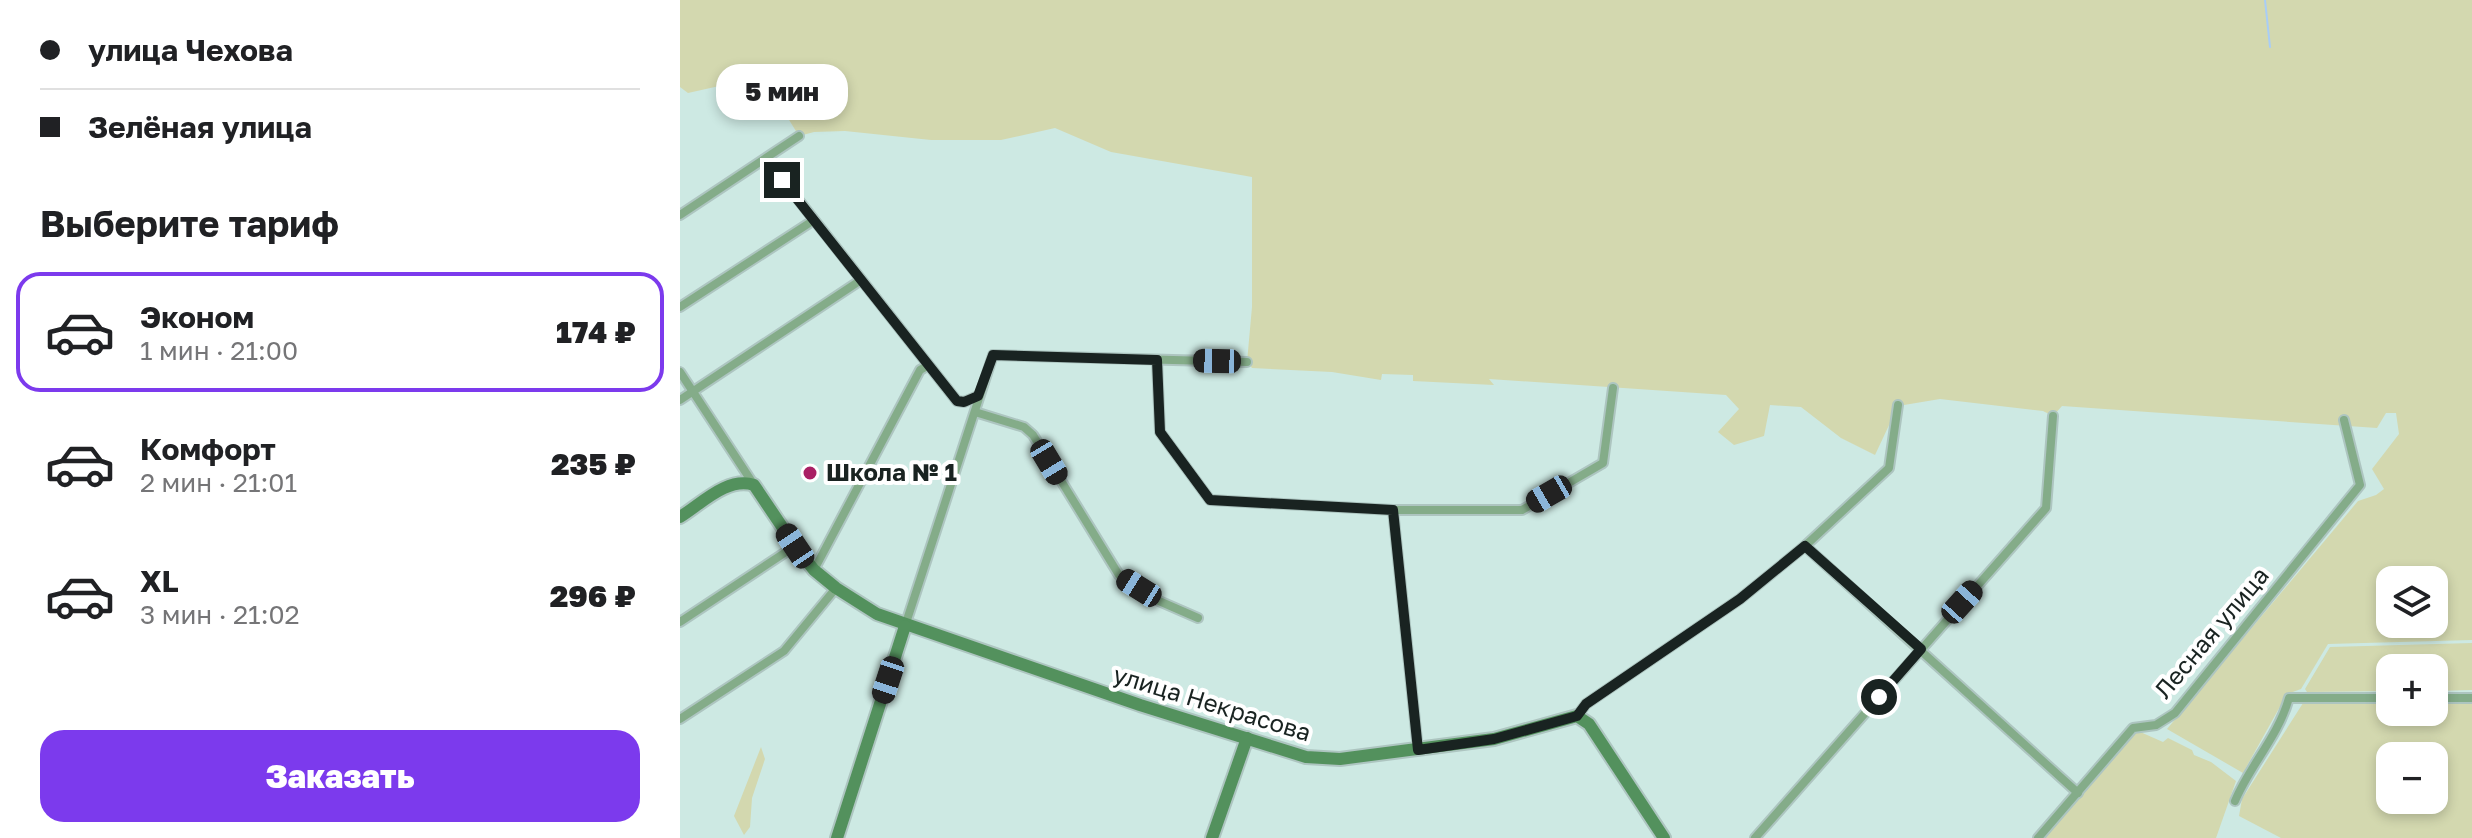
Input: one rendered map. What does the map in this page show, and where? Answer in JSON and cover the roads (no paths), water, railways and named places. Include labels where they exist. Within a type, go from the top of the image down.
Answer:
[{"type":"street","points":[[680,215],[799,136]]},
{"type":"street","points":[[767,160],[957,401],[964,402],[978,396]]},
{"type":"street","points":[[680,307],[814,220]]},
{"type":"street","points":[[680,400],[861,280]]},
{"type":"street","points":[[837,838],[993,355],[1247,362]]},
{"type":"street","points":[[1157,360],[1160,432],[1210,500],[1393,510],[1522,510],[1603,463],[1613,388]]},
{"type":"street","points":[[814,570],[920,370],[927,366]]},
{"type":"street","points":[[680,372],[754,485]]},
{"type":"street","name":"улица Некрасова","points":[[754,485],[814,570],[877,614],[905,626],[1320,760],[1494,739],[1577,716],[1586,704],[1740,599],[1805,546],[1889,468],[1898,405]]},
{"type":"street","points":[[975,412],[1024,427],[1033,435],[1119,575],[1159,601],[1198,618]]},
{"type":"street","points":[[1755,838],[2046,508],[2053,416]]},
{"type":"street","name":"Лесная улица","points":[[2038,838],[2133,728],[2156,725],[2175,713],[2360,485],[2344,420]]},
{"type":"street","points":[[680,517],[729,485],[746,482],[754,485]]},
{"type":"street","points":[[1393,510],[1418,750]]},
{"type":"street","points":[[680,622],[795,546]]},
{"type":"street","points":[[1805,546],[2078,793]]},
{"type":"street","points":[[680,719],[784,651],[836,588]]},
{"type":"street","points":[[2235,801],[2245,777],[2274,736],[2289,698],[2376,698]]},
{"type":"street","points":[[2448,698],[2472,698]]},
{"type":"street","points":[[1577,716],[1589,724],[1664,838]]},
{"type":"street","points":[[1212,838],[1247,738]]},
{"type":"waterway","points":[[2265,0],[2270,47]]},
{"type":"place","name":"Школа № 1","points":[[810,473]]}]
